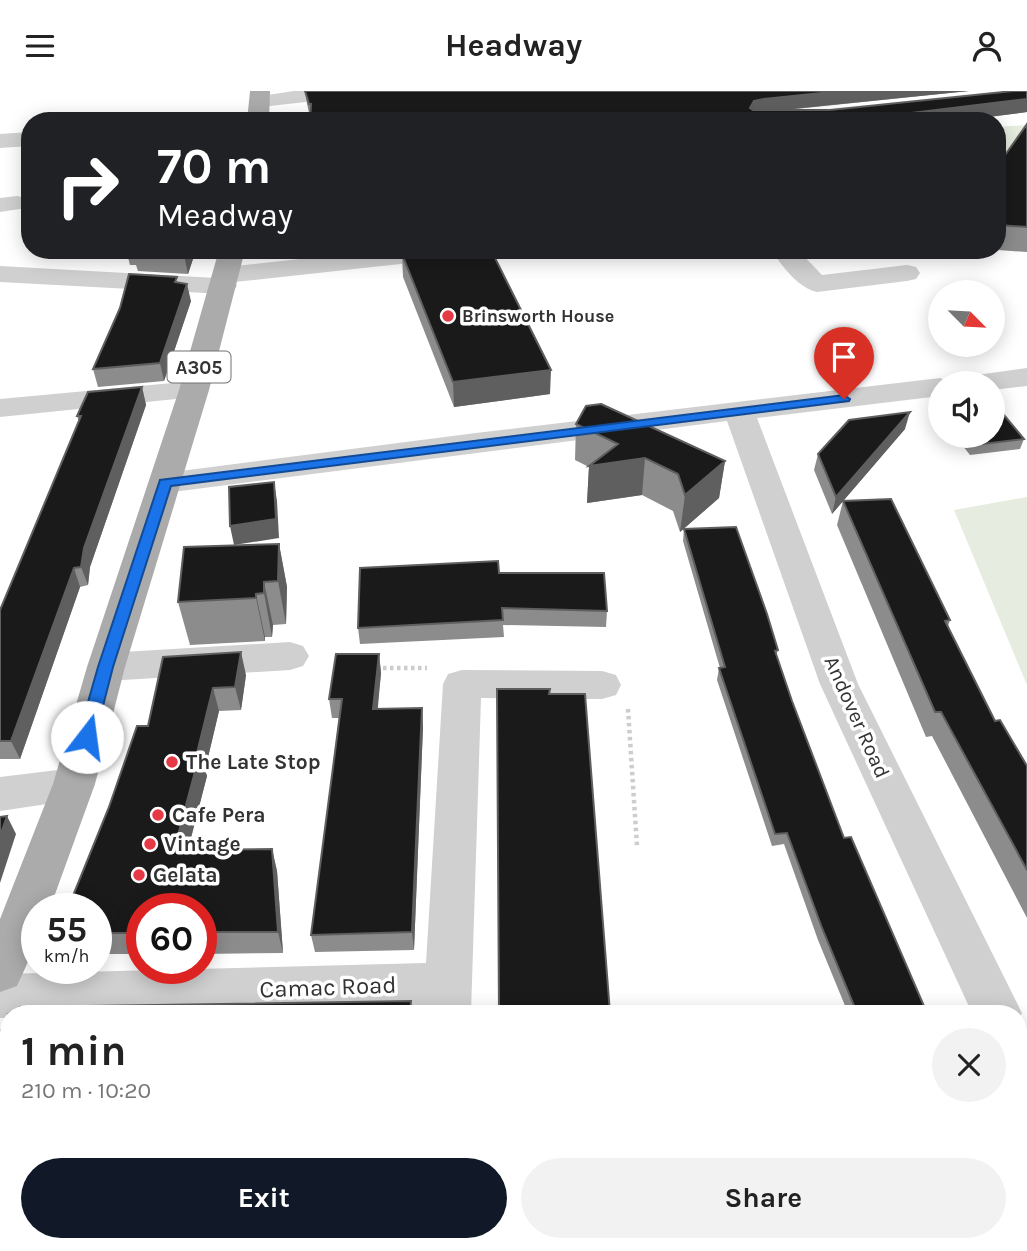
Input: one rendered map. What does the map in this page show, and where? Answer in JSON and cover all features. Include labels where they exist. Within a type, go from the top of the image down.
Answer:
[{"type":"main road","name":"A305","points":[[0,971],[24,917],[74,784],[106,667],[194,390],[228,271]]},
{"type":"street","points":[[260,104],[349,91]]},
{"type":"street","points":[[0,141],[21,140]]},
{"type":"street","points":[[0,274],[228,271],[358,259]]},
{"type":"street","points":[[792,259],[817,284],[907,273]]},
{"type":"street","points":[[1005,379],[1027,377]]},
{"type":"street","points":[[165,483],[928,388]]},
{"type":"street","points":[[0,408],[194,390]]},
{"type":"street","name":"Andover Road","points":[[740,412],[839,684],[994,1005]]},
{"type":"street","points":[[106,667],[290,656]]},
{"type":"street","points":[[462,684],[615,697]]},
{"type":"street","name":"Camac Road","points":[[0,996],[447,999],[462,684]]},
{"type":"street","points":[[0,794],[74,784]]},
{"type":"path","points":[[365,667],[441,668],[462,684]]},
{"type":"path","points":[[615,697],[637,846]]},
{"type":"shaded area","points":[[1027,125],[1006,158],[1006,126]]},
{"type":"shaded area","points":[[1027,497],[1027,685],[954,510]]},
{"type":"building","points":[[305,91],[841,91],[764,99],[754,101],[750,108],[830,110],[1027,91],[1027,99],[920,112],[311,112]]},
{"type":"building","points":[[1027,124],[1027,227],[1006,226],[1006,154]]},
{"type":"building","points":[[404,259],[496,259],[551,370],[453,382]]},
{"type":"building","points":[[129,274],[177,277],[175,282],[187,284],[160,363],[93,369],[120,308]]},
{"type":"building","points":[[142,387],[84,548],[81,567],[74,568],[11,741],[0,741],[0,610],[81,416],[77,416],[88,392]]},
{"type":"building","points":[[601,404],[725,461],[685,495],[678,474],[645,458],[589,466],[618,444],[576,424],[586,406]]},
{"type":"building","points":[[910,412],[836,497],[818,454],[849,420]]},
{"type":"building","points":[[1005,416],[1024,439],[1005,441]]},
{"type":"building","points":[[274,482],[276,519],[230,526],[229,487]]},
{"type":"building","points":[[891,499],[950,620],[945,621],[995,721],[1000,720],[1027,766],[1027,870],[941,712],[935,712],[843,501]]},
{"type":"building","points":[[736,527],[767,614],[778,650],[775,651],[792,701],[844,838],[851,837],[924,1005],[854,1005],[787,833],[775,834],[719,668],[725,667],[684,529]]},
{"type":"building","points":[[279,544],[278,581],[264,582],[264,593],[256,594],[256,598],[178,602],[184,547]]},
{"type":"building","points":[[498,561],[499,573],[604,573],[607,611],[502,608],[503,620],[358,628],[360,568]]},
{"type":"building","points":[[241,652],[235,687],[213,688],[197,753],[200,753],[174,850],[272,849],[278,932],[217,932],[217,893],[126,893],[126,933],[112,933],[112,893],[74,893],[109,807],[137,726],[148,726],[163,657]]},
{"type":"building","points":[[336,654],[379,654],[373,709],[422,708],[412,932],[311,935],[342,699],[329,699]]},
{"type":"building","points":[[497,689],[550,689],[549,694],[585,694],[609,1005],[499,1005]]},
{"type":"building","points":[[7,816],[0,836],[0,817]]},
{"type":"building","points":[[411,1001],[411,1005],[150,1005]]},
{"type":"place","name":"Brinsworth House","points":[[448,316]]},
{"type":"place","name":"The Late Stop","points":[[172,762]]},
{"type":"place","name":"Cafe Pera","points":[[158,815]]},
{"type":"place","name":"Vintage","points":[[150,844]]},
{"type":"place","name":"Gelata","points":[[139,875]]},
{"type":"route","points":[[87,737],[106,667],[165,483],[476,442],[844,399]]}]
